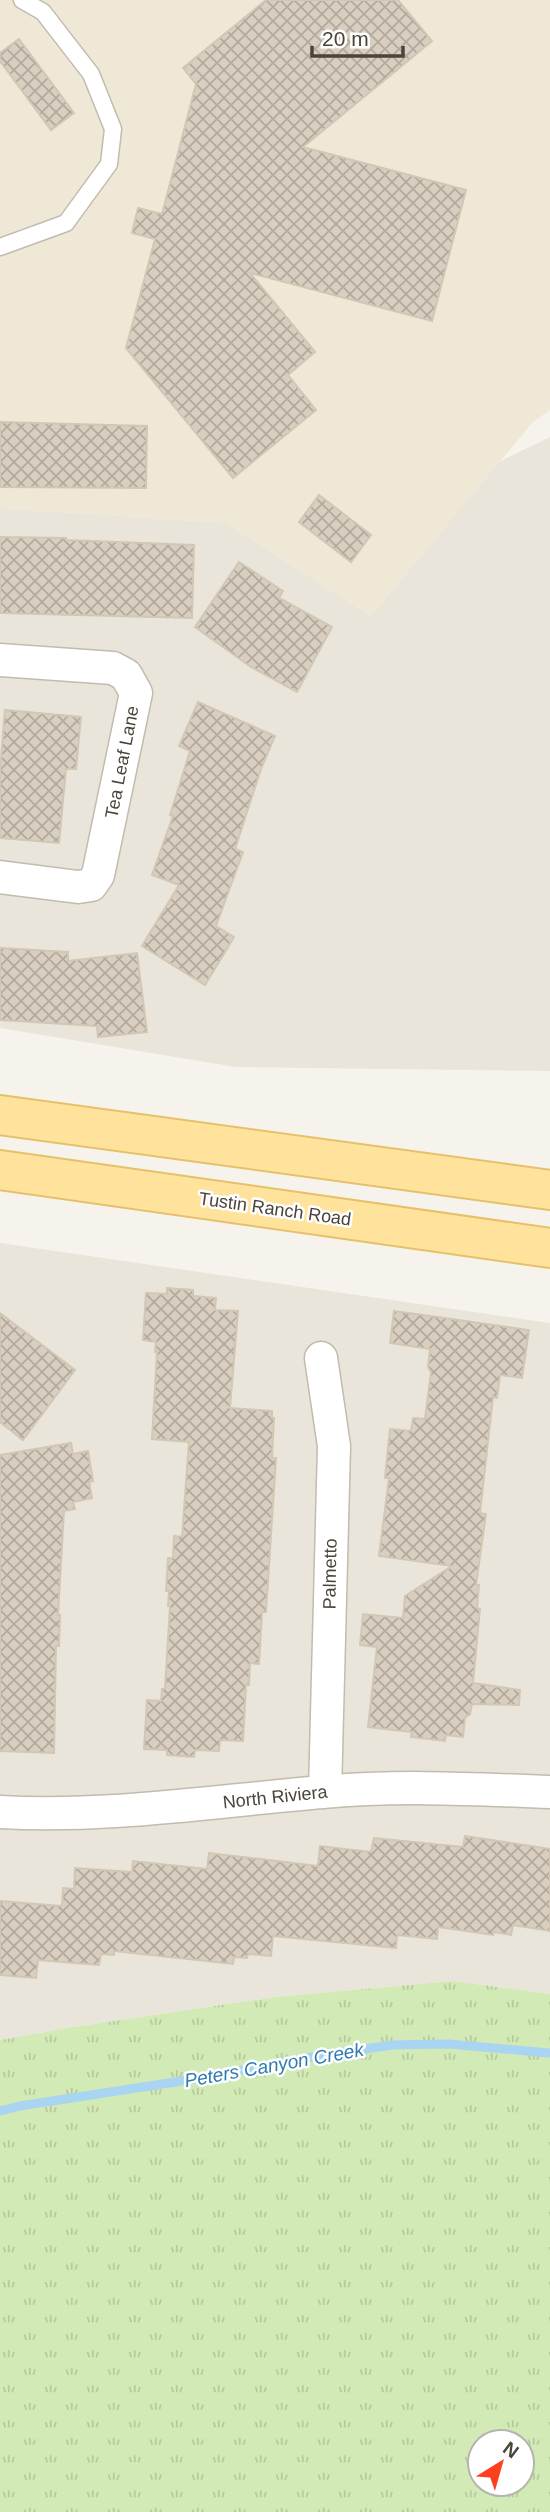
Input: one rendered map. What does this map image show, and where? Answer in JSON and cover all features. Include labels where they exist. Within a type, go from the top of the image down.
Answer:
[{"type":"main road","points":[[0,1115],[550,1190]]},
{"type":"main road","name":"Tustin Ranch Road","points":[[0,1170],[550,1248]]},
{"type":"street","name":"Tea Leaf Lane","points":[[0,660],[113,668],[126,675],[136,693],[99,875],[91,885],[78,887],[0,877]]},
{"type":"street","name":"Palmetto","points":[[321,1358],[334,1446],[325,1792]]},
{"type":"street","name":"North Riviera","points":[[0,1812],[45,1815],[151,1810],[325,1792],[460,1788],[550,1792]]},
{"type":"lane","points":[[0,247],[66,222],[109,164],[113,129],[91,74],[43,12],[22,0]]},
{"type":"shaded area","points":[[0,0],[550,0],[550,410],[532,423],[371,616],[226,523],[0,508]]},
{"type":"shaded area","points":[[550,437],[550,1071],[236,1067],[0,1028],[0,508],[226,523],[371,616],[499,462]]},
{"type":"shaded area","points":[[0,1243],[550,1323],[550,1994],[453,1981],[275,1997],[0,2040]]},
{"type":"green space","points":[[453,1981],[550,1994],[550,2512],[0,2512],[0,2040],[275,1997]]},
{"type":"building","points":[[266,0],[398,0],[432,41],[303,147],[466,190],[432,321],[250,273],[315,352],[288,375],[316,410],[233,478],[126,348],[155,239],[132,233],[138,208],[162,214],[196,84],[183,68]]},
{"type":"building","points":[[19,39],[74,113],[51,130],[0,61],[0,53]]},
{"type":"building","points":[[0,422],[147,426],[146,488],[0,487]]},
{"type":"building","points":[[319,495],[371,535],[351,562],[299,522]]},
{"type":"building","points":[[0,537],[194,545],[192,618],[0,613]]},
{"type":"building","points":[[239,562],[283,591],[279,598],[332,627],[297,692],[251,667],[195,627]]},
{"type":"building","points":[[198,702],[275,736],[261,769],[235,849],[243,852],[216,926],[234,937],[205,985],[142,946],[179,885],[152,875],[173,816],[170,815],[190,751],[179,746]]},
{"type":"building","points":[[5,710],[81,717],[76,769],[66,769],[59,843],[0,838],[0,771]]},
{"type":"building","points":[[0,948],[68,952],[68,961],[137,953],[147,1032],[98,1037],[97,1026],[0,1020]]},
{"type":"building","points":[[167,1288],[193,1290],[193,1296],[216,1298],[215,1310],[238,1311],[230,1408],[272,1411],[274,1418],[272,1458],[276,1458],[266,1612],[262,1612],[259,1664],[250,1663],[249,1685],[246,1685],[243,1741],[220,1740],[219,1751],[195,1750],[194,1757],[167,1755],[167,1750],[144,1749],[147,1700],[161,1701],[162,1689],[165,1689],[170,1606],[169,1591],[166,1591],[168,1558],[173,1558],[174,1536],[182,1537],[189,1442],[152,1439],[157,1352],[156,1342],[143,1340],[146,1293],[167,1294]]},
{"type":"building","points":[[394,1311],[529,1330],[522,1378],[500,1375],[497,1398],[493,1397],[480,1513],[486,1514],[476,1585],[479,1585],[477,1608],[480,1609],[473,1683],[520,1690],[519,1705],[472,1704],[470,1714],[465,1718],[463,1737],[446,1735],[445,1741],[411,1737],[412,1732],[368,1727],[377,1647],[360,1645],[363,1614],[403,1618],[405,1596],[452,1566],[379,1556],[389,1478],[385,1478],[390,1429],[411,1431],[413,1418],[425,1419],[431,1372],[428,1367],[430,1349],[390,1343]]},
{"type":"building","points":[[0,1313],[75,1370],[23,1440],[0,1422]]},
{"type":"building","points":[[71,1443],[73,1454],[88,1451],[93,1481],[89,1482],[92,1498],[73,1502],[75,1509],[64,1511],[58,1615],[59,1646],[56,1646],[54,1753],[0,1751],[0,1455]]},
{"type":"building","points":[[465,1836],[550,1849],[550,1931],[513,1925],[511,1935],[494,1932],[493,1935],[438,1927],[437,1939],[397,1935],[396,1948],[273,1936],[271,1956],[248,1954],[247,1958],[234,1957],[233,1964],[114,1951],[114,1955],[101,1954],[99,1965],[38,1960],[36,1978],[0,1975],[0,1901],[62,1906],[63,1888],[74,1889],[75,1868],[132,1872],[133,1861],[207,1869],[209,1853],[318,1866],[320,1846],[371,1852],[374,1838],[463,1847]]},
{"type":"waterway","name":"Peters Canyon Creek","points":[[0,2111],[392,2045],[448,2044],[550,2053]]}]
